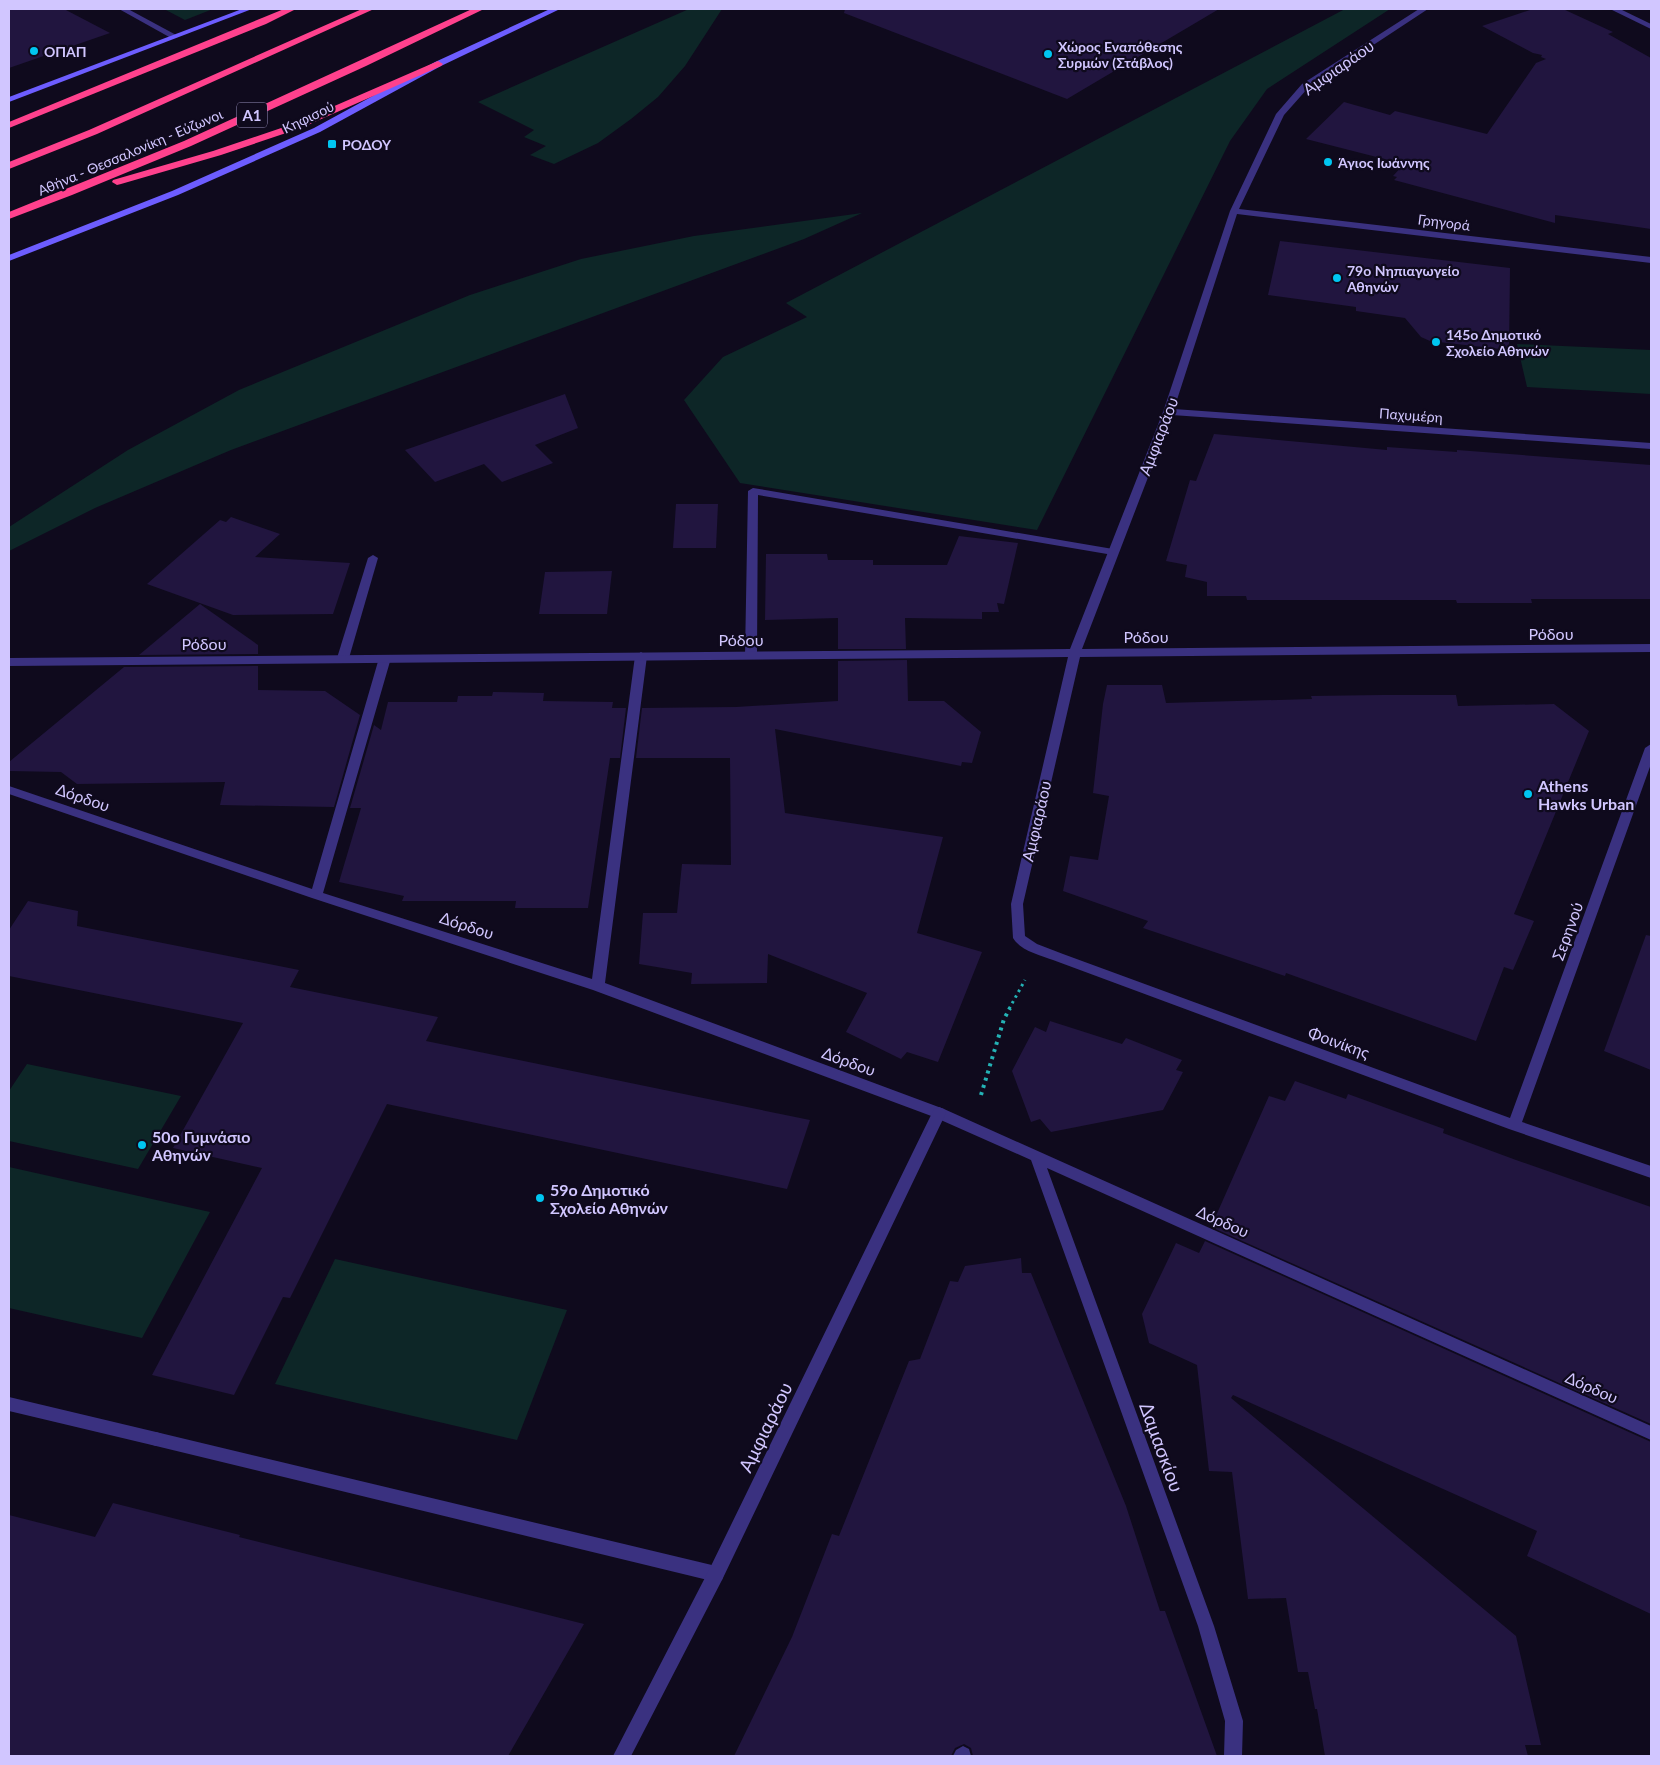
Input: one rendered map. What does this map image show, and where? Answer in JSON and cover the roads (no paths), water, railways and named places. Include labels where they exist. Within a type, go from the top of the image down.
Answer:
[{"type":"highway","points":[[9,125],[254,26],[291,9]]},
{"type":"highway","points":[[9,166],[102,128],[369,9]]},
{"type":"highway","name":"Αθήνα - Θεσσαλονίκη - Εύζωνοι","points":[[9,216],[55,199],[309,90],[479,9]]},
{"type":"highway","points":[[55,199],[217,153],[297,126],[438,64]]},
{"type":"main road","points":[[9,100],[248,9]]},
{"type":"main road","name":"Κηφισού","points":[[9,258],[175,193],[317,130],[438,64],[556,9]]},
{"type":"street","points":[[123,9],[174,36]]},
{"type":"street","name":"Αμφιαράου","points":[[1019,938],[1017,904],[1075,652],[1168,412],[1234,212],[1280,114],[1306,86],[1424,9]]},
{"type":"street","points":[[1614,9],[1651,27]]},
{"type":"street","name":"Γρηγορά","points":[[1234,212],[1651,260]]},
{"type":"street","name":"Παχυμέρη","points":[[1168,412],[1651,446]]},
{"type":"street","points":[[751,655],[752,491],[1113,552]]},
{"type":"street","points":[[343,658],[373,558]]},
{"type":"street","name":"Ρόδου","points":[[9,662],[23,660],[1651,648]]},
{"type":"street","points":[[598,986],[641,656]]},
{"type":"street","points":[[316,895],[385,658]]},
{"type":"street","name":"Σερηνού","points":[[1514,1126],[1651,748]]},
{"type":"street","name":"Δόρδου","points":[[9,790],[316,895],[598,986],[939,1113],[1651,1433]]},
{"type":"street","name":"Φοινίκης","points":[[1019,938],[1032,947],[1058,957],[1514,1126],[1651,1172]]},
{"type":"street","name":"Αμφιαράου","points":[[622,1756],[716,1574],[939,1113]]},
{"type":"street","name":"Δαμασκίου","points":[[1036,1156],[1206,1626],[1234,1721],[1233,1756]]},
{"type":"street","points":[[9,1404],[716,1574]]},
{"type":"place","name":"ΟΠΑΠ","points":[[34,51]]},
{"type":"place","name":"Χώρος Εναπόθεσης Συρμών (Στάβλος)","points":[[1048,54]]},
{"type":"place","name":"ΡΟΔΟΥ","points":[[332,144]]},
{"type":"place","name":"Άγιος Ιωάννης","points":[[1328,162]]},
{"type":"place","name":"79ο Νηπιαγωγείο Αθηνών","points":[[1337,278]]},
{"type":"place","name":"145ο Δημοτικό Σχολείο Αθηνών","points":[[1436,342]]},
{"type":"place","name":"Athens Hawks Urban","points":[[1528,794]]},
{"type":"place","name":"50ο Γυμνάσιο Αθηνών","points":[[142,1145]]},
{"type":"place","name":"59ο Δημοτικό Σχολείο Αθηνών","points":[[540,1198]]}]
